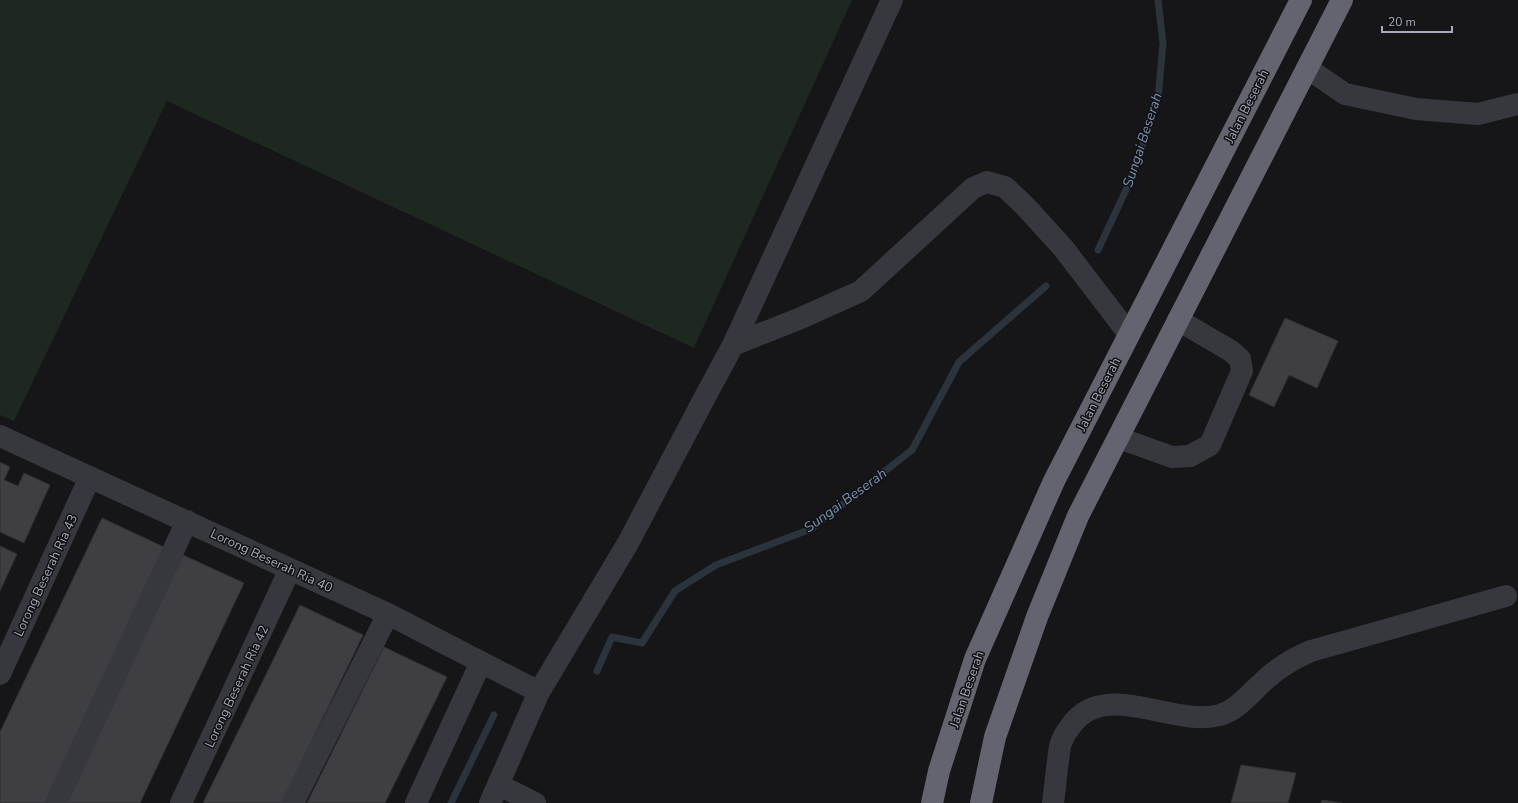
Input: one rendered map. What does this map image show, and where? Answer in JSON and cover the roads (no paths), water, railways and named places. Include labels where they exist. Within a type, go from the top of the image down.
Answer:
[{"type":"highway","name":"Jalan Beserah","points":[[932,803],[939,770],[975,659],[1054,481],[1301,0]]},
{"type":"highway","points":[[981,803],[995,737],[1037,617],[1078,516],[1342,0]]},
{"type":"street","points":[[536,803],[495,794],[539,692],[628,543],[733,345],[892,0]]},
{"type":"street","points":[[1307,68],[1346,94],[1416,109],[1478,114],[1518,104]]},
{"type":"street","points":[[733,345],[801,318],[861,291],[973,188],[987,182],[1005,187],[1026,207],[1064,249],[1129,334]]},
{"type":"street","points":[[1118,438],[1172,457],[1190,456],[1210,445],[1242,371],[1240,358],[1231,351],[1178,320]]},
{"type":"street","name":"Lorong Beserah Ria 40","points":[[0,436],[388,614],[539,692]]},
{"type":"street","name":"Lorong Beserah Ria 43","points":[[0,674],[6,646],[90,477]]},
{"type":"street","points":[[56,803],[187,521]]},
{"type":"street","name":"Lorong Beserah Ria 42","points":[[181,803],[290,569]]},
{"type":"street","points":[[1053,803],[1060,744],[1074,721],[1093,707],[1108,704],[1122,704],[1181,716],[1208,717],[1222,714],[1234,708],[1264,680],[1288,662],[1311,651],[1506,596]]},
{"type":"street","points":[[293,803],[388,614]]},
{"type":"street","points":[[416,803],[481,662]]},
{"type":"waterway","name":"Sungai Beserah","points":[[1098,250],[1132,177],[1158,99],[1163,43],[1158,0]]},
{"type":"waterway","name":"Sungai Beserah","points":[[597,671],[612,637],[642,643],[675,591],[716,565],[811,529],[912,450],[959,362],[1046,286]]},
{"type":"waterway","name":"Sungai Beserah","points":[[451,803],[494,715]]}]
